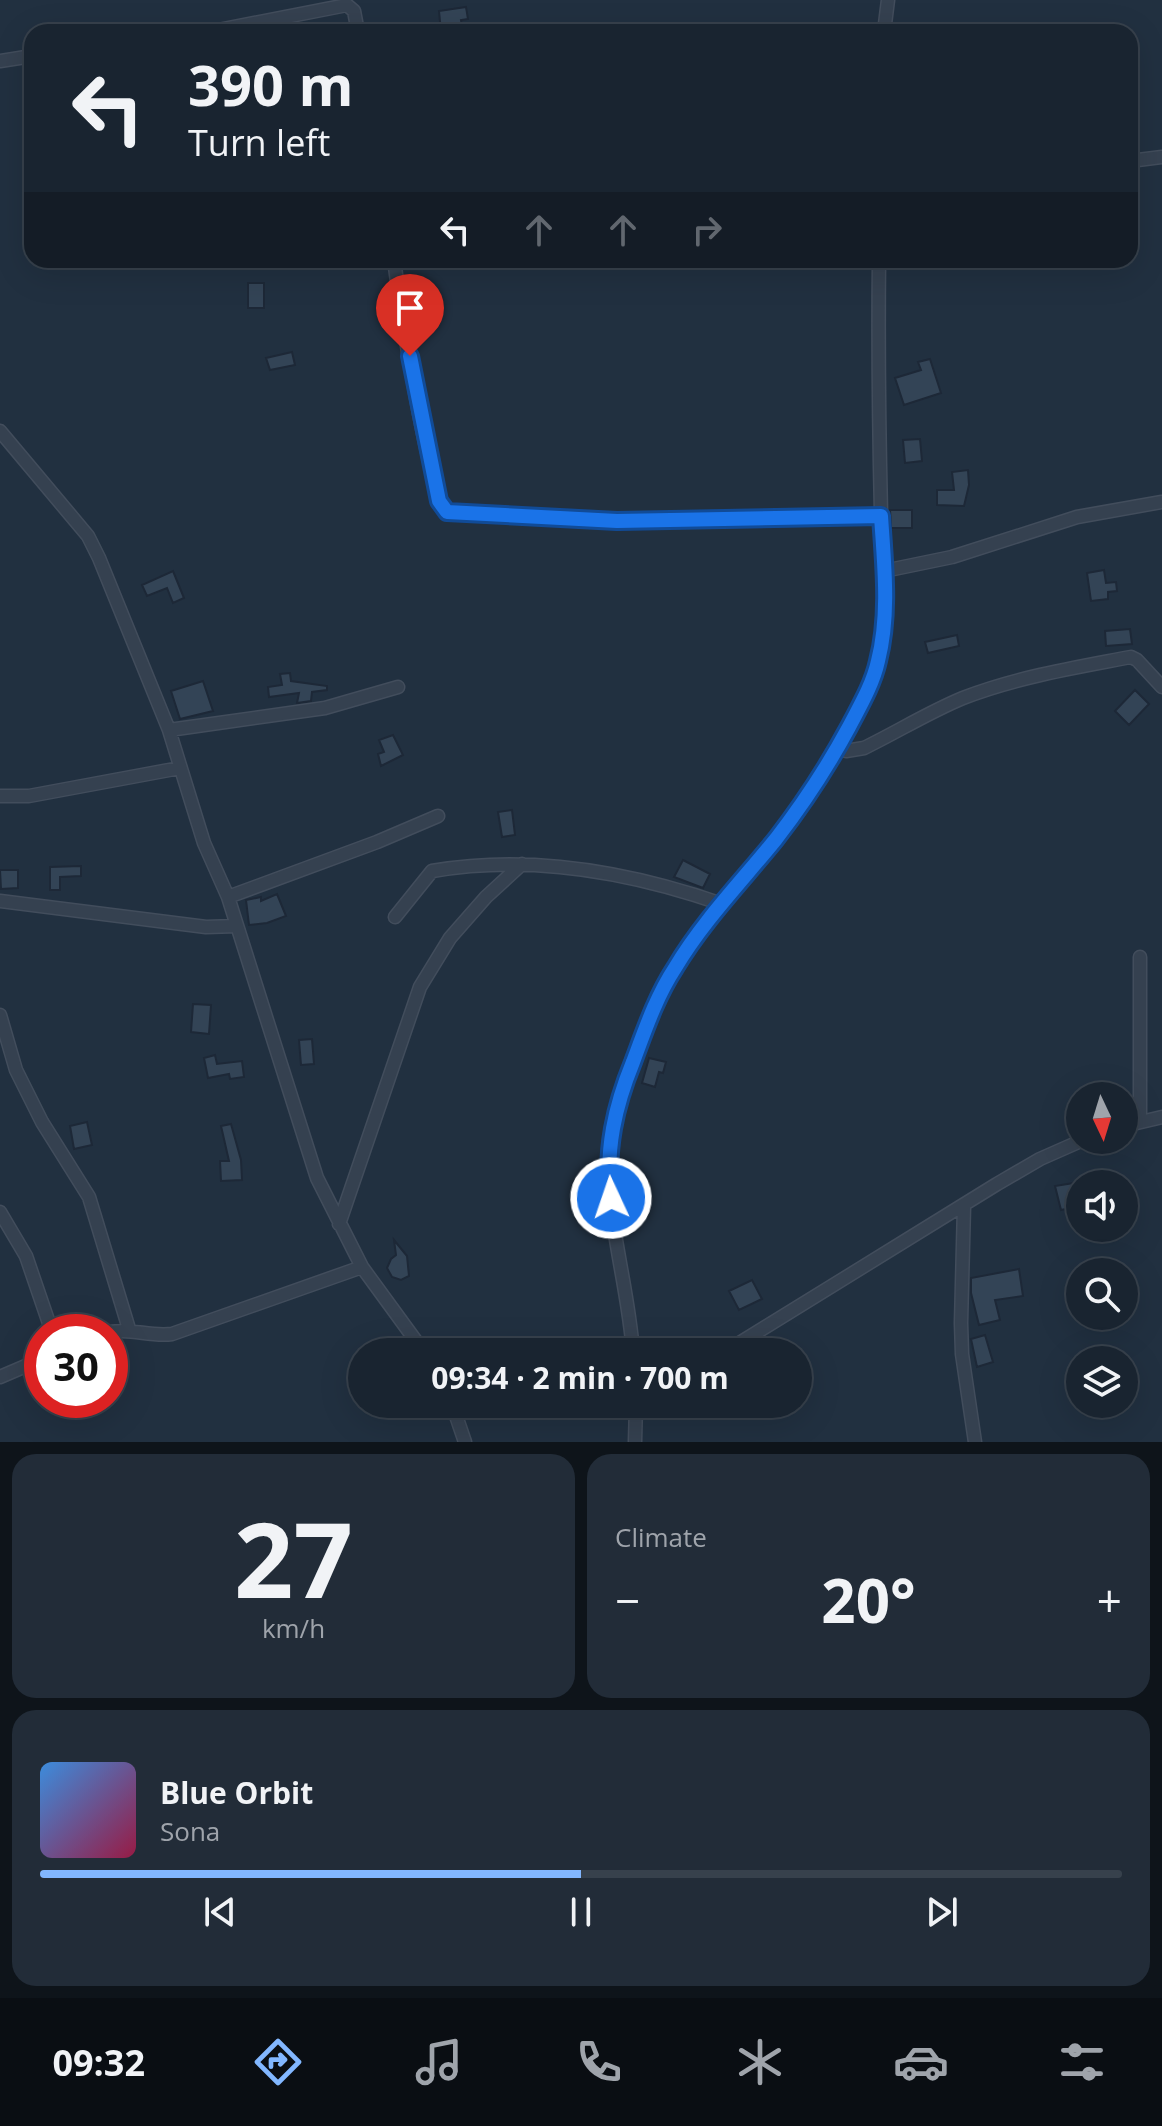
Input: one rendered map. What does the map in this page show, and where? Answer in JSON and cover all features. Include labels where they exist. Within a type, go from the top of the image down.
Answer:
[{"type":"street","points":[[885,24],[888,0]]},
{"type":"street","points":[[249,24],[347,5],[354,11],[356,24]]},
{"type":"street","points":[[0,61],[24,57]]},
{"type":"street","points":[[1138,160],[1162,157]]},
{"type":"street","points":[[395,268],[423,429],[439,501],[447,512],[617,521],[881,516]]},
{"type":"street","points":[[632,1338],[608,1179],[609,1139],[624,1084],[657,998],[676,965],[776,838],[838,748],[862,703],[878,662],[884,626],[879,268]]},
{"type":"street","points":[[0,431],[88,536],[119,603],[169,730],[204,843],[228,897],[317,1178],[362,1267],[414,1338]]},
{"type":"street","points":[[884,571],[966,553],[1077,517],[1162,502]]},
{"type":"street","points":[[838,748],[846,751],[864,748],[964,698],[1009,682],[1072,668],[1131,657],[1162,687]]},
{"type":"street","points":[[169,730],[325,708],[398,687]]},
{"type":"street","points":[[0,796],[29,796],[180,768]]},
{"type":"street","points":[[228,897],[438,816]]},
{"type":"street","points":[[395,917],[432,871],[522,864],[582,869],[637,879],[722,904]]},
{"type":"street","points":[[339,1224],[420,987],[450,938],[486,897],[522,864]]},
{"type":"street","points":[[0,901],[206,927],[237,926]]},
{"type":"street","points":[[1140,957],[1140,1120],[1162,1117]]},
{"type":"street","points":[[0,1015],[16,1070],[42,1122],[89,1197],[129,1329],[155,1336],[172,1334],[362,1267]]},
{"type":"street","points":[[747,1338],[1040,1159],[1066,1148]]},
{"type":"street","points":[[964,1206],[962,1354],[975,1442]]},
{"type":"street","points":[[1,1216],[26,1256],[46,1314]]},
{"type":"street","points":[[0,1377],[24,1367]]},
{"type":"street","points":[[457,1418],[465,1442]]},
{"type":"street","points":[[635,1442],[636,1418]]},
{"type":"building","points":[[466,7],[468,19],[461,20],[462,24],[440,24],[439,11]]},
{"type":"building","points":[[248,283],[264,283],[264,308],[248,308]]},
{"type":"building","points":[[292,352],[295,365],[270,370],[266,358]]},
{"type":"building","points":[[930,359],[941,393],[904,405],[895,378],[921,370],[918,362]]},
{"type":"building","points":[[920,439],[922,461],[905,463],[903,440]]},
{"type":"building","points":[[968,470],[969,485],[964,506],[937,505],[937,490],[954,490],[952,472]]},
{"type":"building","points":[[890,510],[912,510],[912,528],[891,528]]},
{"type":"building","points":[[1104,570],[1106,583],[1116,582],[1117,591],[1108,592],[1108,599],[1091,601],[1087,573]]},
{"type":"building","points":[[173,571],[184,598],[173,603],[167,588],[147,596],[142,585]]},
{"type":"building","points":[[1130,629],[1132,644],[1106,646],[1105,631]]},
{"type":"building","points":[[957,635],[959,646],[928,653],[925,642]]},
{"type":"building","points":[[290,673],[291,681],[327,686],[327,690],[312,692],[311,701],[297,703],[299,693],[269,697],[268,687],[282,685],[280,674]]},
{"type":"building","points":[[203,681],[213,711],[180,719],[171,691]]},
{"type":"building","points":[[1135,690],[1149,704],[1129,725],[1115,711]]},
{"type":"building","points":[[393,735],[403,755],[381,766],[378,754],[384,752],[379,740]]},
{"type":"building","points":[[512,810],[515,835],[502,837],[498,812]]},
{"type":"building","points":[[683,860],[710,874],[703,888],[674,877]]},
{"type":"building","points":[[81,866],[81,876],[60,877],[60,890],[50,890],[50,867]]},
{"type":"building","points":[[0,870],[18,870],[18,888],[1,889]]},
{"type":"building","points":[[277,894],[286,916],[249,925],[246,900],[261,897],[261,901]]},
{"type":"building","points":[[193,1004],[211,1005],[209,1034],[191,1032]]},
{"type":"building","points":[[312,1039],[314,1064],[301,1065],[299,1040]]},
{"type":"building","points":[[215,1055],[217,1064],[242,1061],[244,1077],[230,1079],[229,1074],[208,1078],[204,1058]]},
{"type":"building","points":[[649,1058],[666,1062],[655,1087],[642,1083]]},
{"type":"building","points":[[87,1122],[92,1145],[74,1149],[70,1126]]},
{"type":"building","points":[[231,1124],[241,1160],[242,1180],[221,1181],[220,1161],[229,1161],[221,1126]]},
{"type":"building","points":[[1066,1184],[1066,1209],[1061,1210],[1055,1186]]},
{"type":"building","points":[[394,1240],[407,1256],[409,1276],[401,1280],[392,1277],[387,1268],[396,1255]]},
{"type":"building","points":[[1019,1269],[1023,1296],[995,1300],[1000,1320],[979,1325],[971,1293],[971,1278]]},
{"type":"building","points":[[752,1280],[762,1299],[739,1310],[729,1291]]},
{"type":"building","points":[[985,1335],[993,1362],[977,1367],[971,1339]]},
{"type":"route","points":[[410,356],[439,501],[447,512],[617,521],[881,516],[884,626],[878,662],[862,703],[822,775],[676,965],[657,998],[624,1084],[609,1139],[611,1198]]}]
